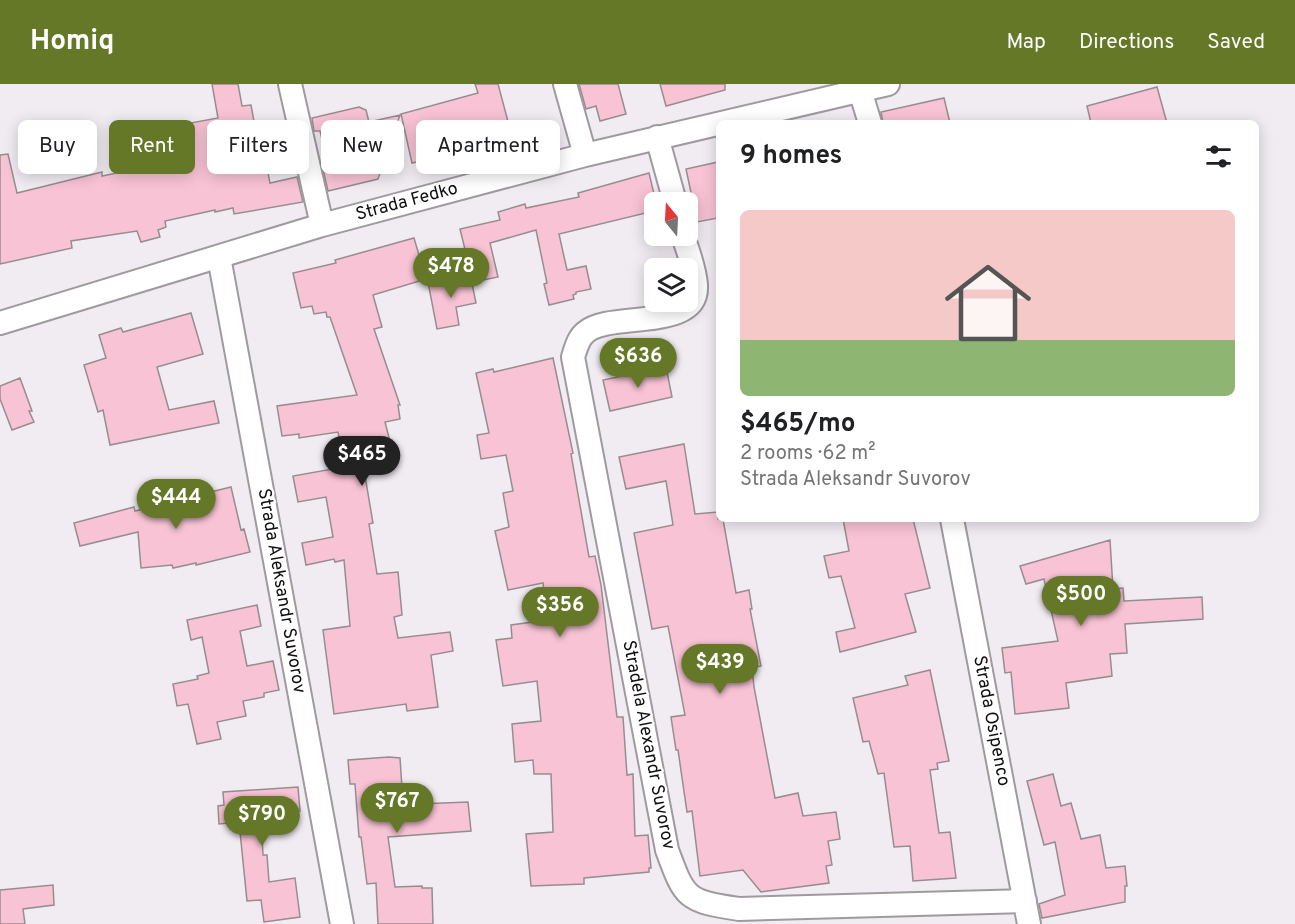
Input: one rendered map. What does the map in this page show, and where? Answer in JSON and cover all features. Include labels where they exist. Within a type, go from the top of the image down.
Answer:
[{"type":"street","points":[[290,84],[322,225]]},
{"type":"street","points":[[565,84],[585,155]]},
{"type":"street","name":"Strada Fedko","points":[[726,120],[860,87],[888,84]]},
{"type":"street","points":[[860,87],[869,120]]},
{"type":"street","name":"Strada Fedko","points":[[0,323],[322,225],[716,122]]},
{"type":"street","points":[[657,137],[672,192]]},
{"type":"street","name":"Stradela Alexandr Suvorov","points":[[686,246],[696,287],[691,302],[680,311],[665,318],[615,322],[597,326],[586,332],[577,344],[573,357],[667,849],[677,878],[687,895],[706,904],[739,909],[1025,901]]},
{"type":"street","name":"Strada Aleksandr Suvorov","points":[[219,257],[342,924]]},
{"type":"street","name":"Strada Osipenco","points":[[953,522],[1029,924]]},
{"type":"building","points":[[212,84],[238,84],[242,106],[251,105],[254,120],[207,120],[218,118]]},
{"type":"building","points":[[475,84],[498,84],[508,120],[416,120],[416,162],[412,163],[401,114],[478,93]]},
{"type":"building","points":[[579,84],[618,84],[626,114],[600,121],[596,106],[586,109]]},
{"type":"building","points":[[660,84],[725,84],[725,90],[666,106]]},
{"type":"building","points":[[1157,87],[1166,120],[1090,120],[1087,106]]},
{"type":"building","points":[[944,98],[949,120],[882,120],[881,112]]},
{"type":"building","points":[[359,107],[366,110],[368,120],[321,120],[321,135],[320,131],[314,131],[312,118]]},
{"type":"building","points":[[400,115],[398,120],[378,120]]},
{"type":"building","points":[[207,120],[207,174],[268,174],[270,183],[297,177],[303,202],[234,214],[233,208],[215,212],[215,210],[165,221],[166,227],[158,230],[160,237],[141,242],[137,231],[71,241],[72,248],[0,264],[0,155],[8,154],[17,193],[102,172],[102,176],[195,174],[195,122]]},
{"type":"building","points":[[716,162],[716,218],[698,222],[698,192],[691,192],[686,169]]},
{"type":"building","points":[[649,173],[654,192],[644,192],[644,213],[559,234],[567,270],[586,266],[591,289],[576,292],[573,295],[574,299],[549,305],[536,230],[490,243],[498,277],[473,282],[460,229],[500,220],[498,212],[525,204],[526,208],[579,197],[578,193]]},
{"type":"building","points":[[324,174],[380,174],[378,179],[328,191]]},
{"type":"building","points":[[414,238],[426,279],[373,295],[382,327],[374,329],[400,405],[398,405],[400,419],[385,422],[392,449],[371,454],[374,467],[364,470],[373,523],[369,524],[377,574],[398,572],[402,615],[394,617],[398,638],[450,632],[453,651],[431,655],[438,707],[407,711],[406,704],[334,714],[323,630],[350,626],[344,560],[335,562],[334,559],[306,565],[302,543],[333,537],[326,497],[298,502],[293,476],[344,467],[338,432],[299,438],[299,434],[282,436],[277,406],[357,395],[330,317],[327,317],[326,312],[314,314],[312,306],[301,308],[293,273],[336,263],[335,260]]},
{"type":"building","points":[[470,274],[476,303],[456,307],[459,325],[437,329],[428,282]]},
{"type":"building","points":[[191,313],[203,354],[157,367],[169,410],[214,401],[219,423],[110,445],[103,410],[98,412],[84,365],[106,358],[99,335],[121,328],[123,332]]},
{"type":"building","points":[[553,358],[573,453],[571,454],[589,557],[595,556],[601,585],[617,717],[623,717],[627,775],[633,774],[635,836],[648,835],[651,868],[649,872],[584,878],[584,884],[531,886],[526,834],[553,832],[551,774],[534,774],[533,760],[515,762],[512,724],[541,721],[537,681],[503,686],[496,640],[512,638],[511,625],[547,620],[543,583],[508,590],[495,531],[509,527],[503,493],[513,491],[506,455],[481,459],[477,435],[489,433],[476,373],[493,369],[494,372]]},
{"type":"building","points":[[666,367],[672,397],[610,411],[603,380]]},
{"type":"building","points":[[20,378],[34,422],[12,430],[0,399],[0,386]]},
{"type":"building","points":[[684,444],[695,514],[716,512],[716,522],[724,522],[736,593],[749,590],[752,609],[750,609],[761,666],[752,667],[754,687],[775,798],[798,793],[803,816],[836,812],[840,839],[828,841],[832,865],[826,866],[829,883],[761,892],[743,870],[700,876],[692,811],[687,812],[671,717],[685,715],[668,626],[652,629],[634,533],[673,525],[666,481],[626,489],[619,457]]},
{"type":"building","points":[[231,487],[241,530],[244,529],[250,552],[196,565],[196,563],[173,568],[172,565],[141,568],[138,532],[80,546],[74,523],[134,507],[135,511]]},
{"type":"building","points":[[844,522],[914,522],[930,588],[905,594],[916,632],[840,652],[836,632],[855,628],[841,576],[829,578],[824,556],[849,551]]},
{"type":"building","points":[[1110,540],[1113,589],[1123,588],[1124,601],[1202,597],[1203,619],[1125,624],[1127,653],[1110,654],[1112,676],[1066,683],[1069,708],[1015,714],[1011,672],[1005,673],[1002,648],[1058,641],[1044,579],[1026,584],[1020,566]]},
{"type":"building","points":[[257,605],[261,626],[240,631],[247,666],[273,661],[279,690],[264,693],[264,697],[243,701],[246,716],[217,722],[221,739],[197,744],[188,704],[177,706],[173,684],[198,679],[197,676],[209,673],[202,637],[191,640],[187,620]]},
{"type":"building","points":[[930,670],[949,761],[937,763],[938,769],[930,770],[939,833],[950,832],[956,878],[913,881],[910,846],[894,847],[884,773],[878,774],[869,741],[863,742],[853,698],[908,685],[905,676]]},
{"type":"building","points":[[400,758],[402,788],[417,789],[417,804],[468,802],[471,831],[388,837],[395,887],[432,888],[433,924],[378,924],[376,883],[367,884],[361,837],[359,837],[355,784],[350,784],[348,760]]},
{"type":"building","points":[[1053,774],[1061,806],[1071,803],[1081,839],[1100,835],[1106,868],[1125,866],[1127,886],[1125,886],[1125,902],[1042,918],[1039,904],[1065,895],[1055,842],[1044,845],[1027,781]]},
{"type":"building","points":[[298,787],[300,811],[261,814],[263,855],[267,855],[269,882],[295,878],[300,917],[264,922],[261,900],[247,901],[239,822],[219,824],[218,806],[224,805],[223,792]]},
{"type":"building","points":[[53,885],[54,905],[23,909],[25,924],[0,924],[0,890]]}]
